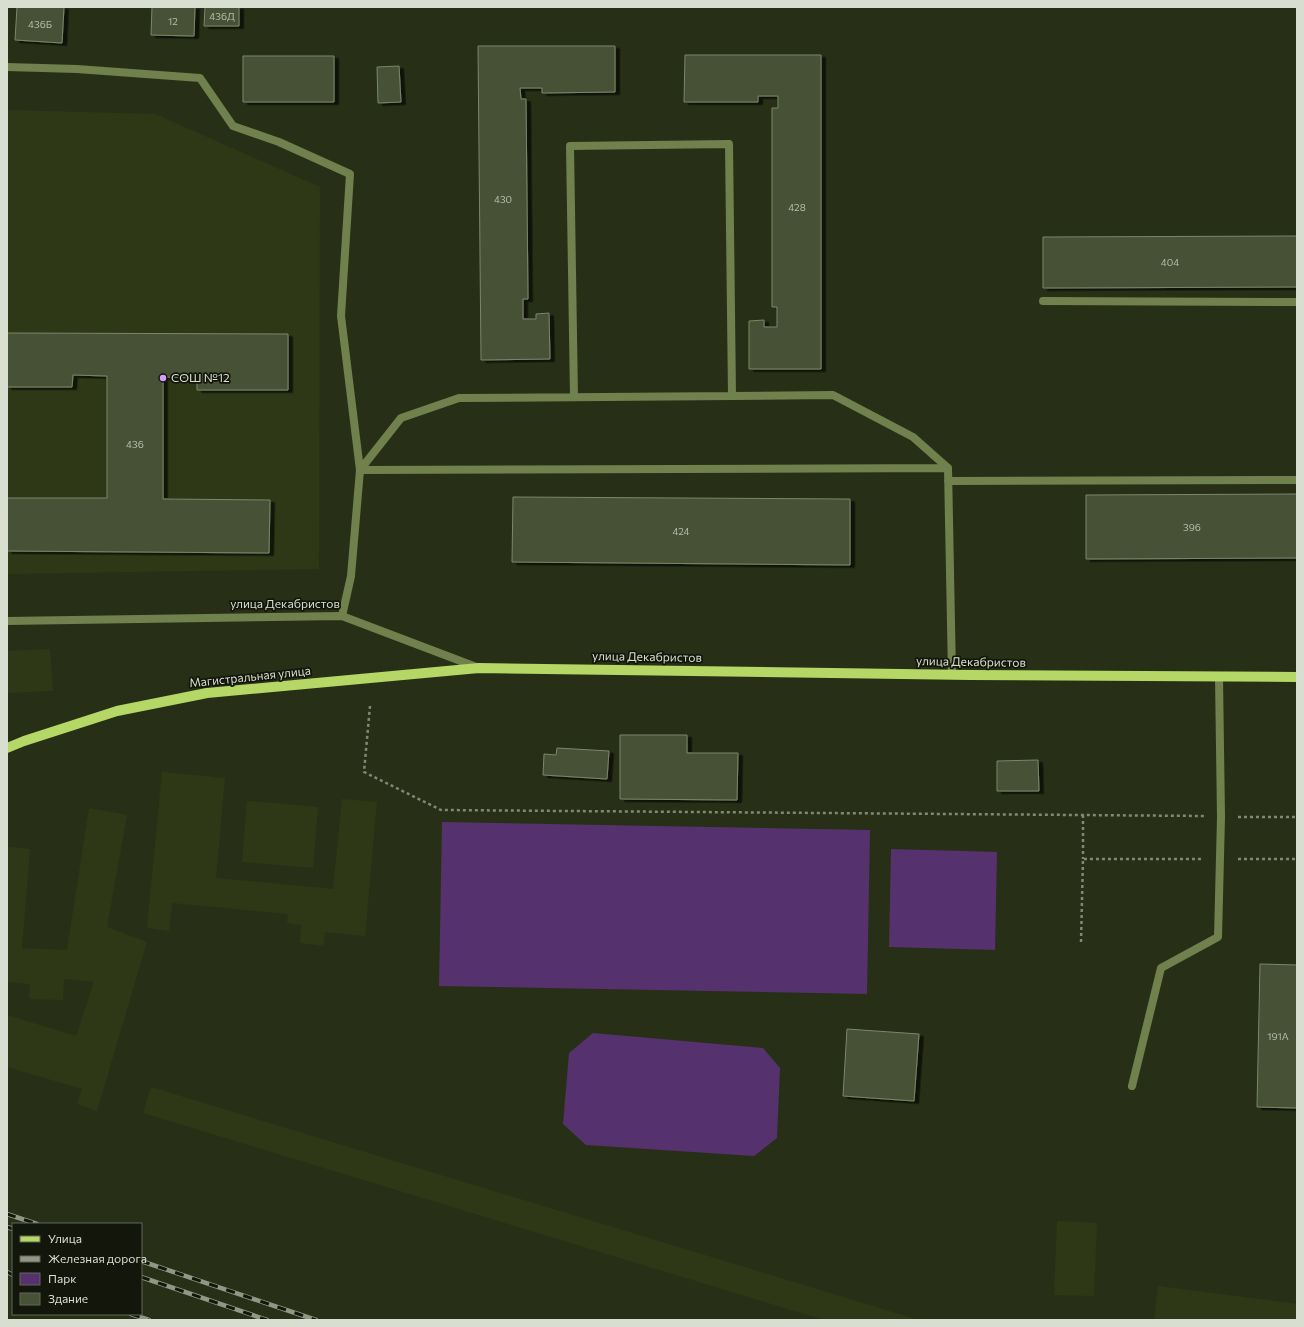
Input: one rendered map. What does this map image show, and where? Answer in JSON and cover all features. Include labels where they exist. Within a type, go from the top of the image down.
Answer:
[{"type":"main road","name":"улица Декабристов","points":[[479,668],[952,675],[1297,677]]},
{"type":"main road","name":"Магистральная улица","points":[[7,748],[24,741],[117,711],[207,692],[479,668]]},
{"type":"street","points":[[7,67],[77,69],[200,78],[234,126],[279,142],[350,174],[341,316],[360,470],[351,576],[342,616]]},
{"type":"street","points":[[574,397],[570,146],[729,144],[732,396]]},
{"type":"street","points":[[1043,301],[1297,302]]},
{"type":"street","points":[[360,470],[401,418],[459,398],[833,395],[913,437],[948,468],[952,675]]},
{"type":"street","points":[[360,470],[948,468]]},
{"type":"street","points":[[948,481],[1297,480]]},
{"type":"street","name":"улица Декабристов","points":[[7,621],[342,616],[479,668]]},
{"type":"street","points":[[1132,1086],[1161,968],[1218,937],[1221,816],[1219,677]]},
{"type":"path","points":[[370,706],[364,772],[441,810],[1297,817]]},
{"type":"path","points":[[1081,942],[1082,815]]},
{"type":"path","points":[[1082,859],[1297,859]]},
{"type":"shaded area","name":"СОШ №12","points":[[7,110],[155,114],[320,187],[319,569],[7,574]]},
{"type":"shaded area","points":[[50,649],[53,691],[7,693],[7,651]]},
{"type":"shaded area","points":[[162,772],[225,778],[216,878],[333,889],[342,799],[377,802],[365,936],[325,932],[323,946],[300,943],[301,925],[287,923],[288,914],[172,903],[169,931],[147,928]]},
{"type":"shaded area","points":[[247,801],[318,807],[313,868],[242,862]]},
{"type":"shaded area","points":[[89,808],[127,815],[107,927],[147,942],[97,1111],[77,1104],[82,1089],[7,1067],[7,1015],[76,1036],[94,982],[64,979],[63,1000],[29,999],[30,984],[7,982],[7,847],[30,849],[22,948],[67,950]]},
{"type":"shaded area","points":[[151,1087],[919,1320],[824,1320],[143,1113]]},
{"type":"shaded area","points":[[1057,1221],[1097,1223],[1094,1296],[1054,1295]]},
{"type":"shaded area","points":[[1158,1286],[1297,1304],[1297,1320],[1154,1320]]},
{"type":"green space","points":[[442,822],[870,830],[867,994],[439,986]]},
{"type":"green space","points":[[891,849],[997,852],[995,950],[889,947]]},
{"type":"green space","points":[[593,1033],[763,1048],[780,1068],[777,1138],[754,1156],[586,1145],[563,1124],[569,1053]]},
{"type":"building","points":[[17,7],[64,7],[62,43],[15,40]]},
{"type":"building","points":[[152,7],[195,7],[194,36],[151,35]]},
{"type":"building","points":[[205,7],[239,7],[239,26],[204,26]]},
{"type":"building","points":[[478,46],[615,46],[615,92],[542,93],[542,88],[520,88],[521,99],[526,99],[528,299],[523,299],[523,319],[536,319],[536,314],[549,313],[550,359],[481,360]]},
{"type":"building","points":[[685,55],[821,55],[821,369],[749,369],[749,321],[764,320],[764,327],[777,327],[777,307],[772,307],[772,108],[778,108],[778,96],[758,96],[758,102],[684,102]]},
{"type":"building","points":[[243,56],[334,56],[334,102],[243,102]]},
{"type":"building","points":[[399,66],[401,102],[378,103],[377,67]]},
{"type":"building","points":[[1297,236],[1297,287],[1043,288],[1043,237]]},
{"type":"building","points":[[7,333],[288,334],[288,390],[197,390],[197,378],[163,377],[163,499],[270,500],[269,553],[7,551],[7,498],[107,498],[107,376],[73,375],[72,387],[7,387]]},
{"type":"building","points":[[1297,494],[1297,558],[1086,559],[1086,495]]},
{"type":"building","points":[[513,497],[850,499],[850,565],[512,562]]},
{"type":"building","points":[[620,735],[687,735],[687,753],[738,753],[737,800],[620,799]]},
{"type":"building","points":[[557,748],[609,751],[607,779],[543,775],[544,754],[556,755]]},
{"type":"building","points":[[1038,760],[1039,791],[997,791],[997,761]]},
{"type":"building","points":[[1260,964],[1297,965],[1297,1108],[1257,1107]]},
{"type":"building","points":[[847,1029],[919,1034],[914,1101],[843,1096]]},
{"type":"railway","points":[[7,1214],[34,1223]]},
{"type":"railway","points":[[7,1227],[12,1229]]},
{"type":"railway","points":[[142,1261],[316,1320]]},
{"type":"railway","points":[[7,1272],[12,1274]]},
{"type":"railway","points":[[142,1277],[267,1320]]},
{"type":"railway","points":[[134,1315],[149,1320]]},
{"type":"place","name":"СОШ №12","points":[[163,378]]}]
